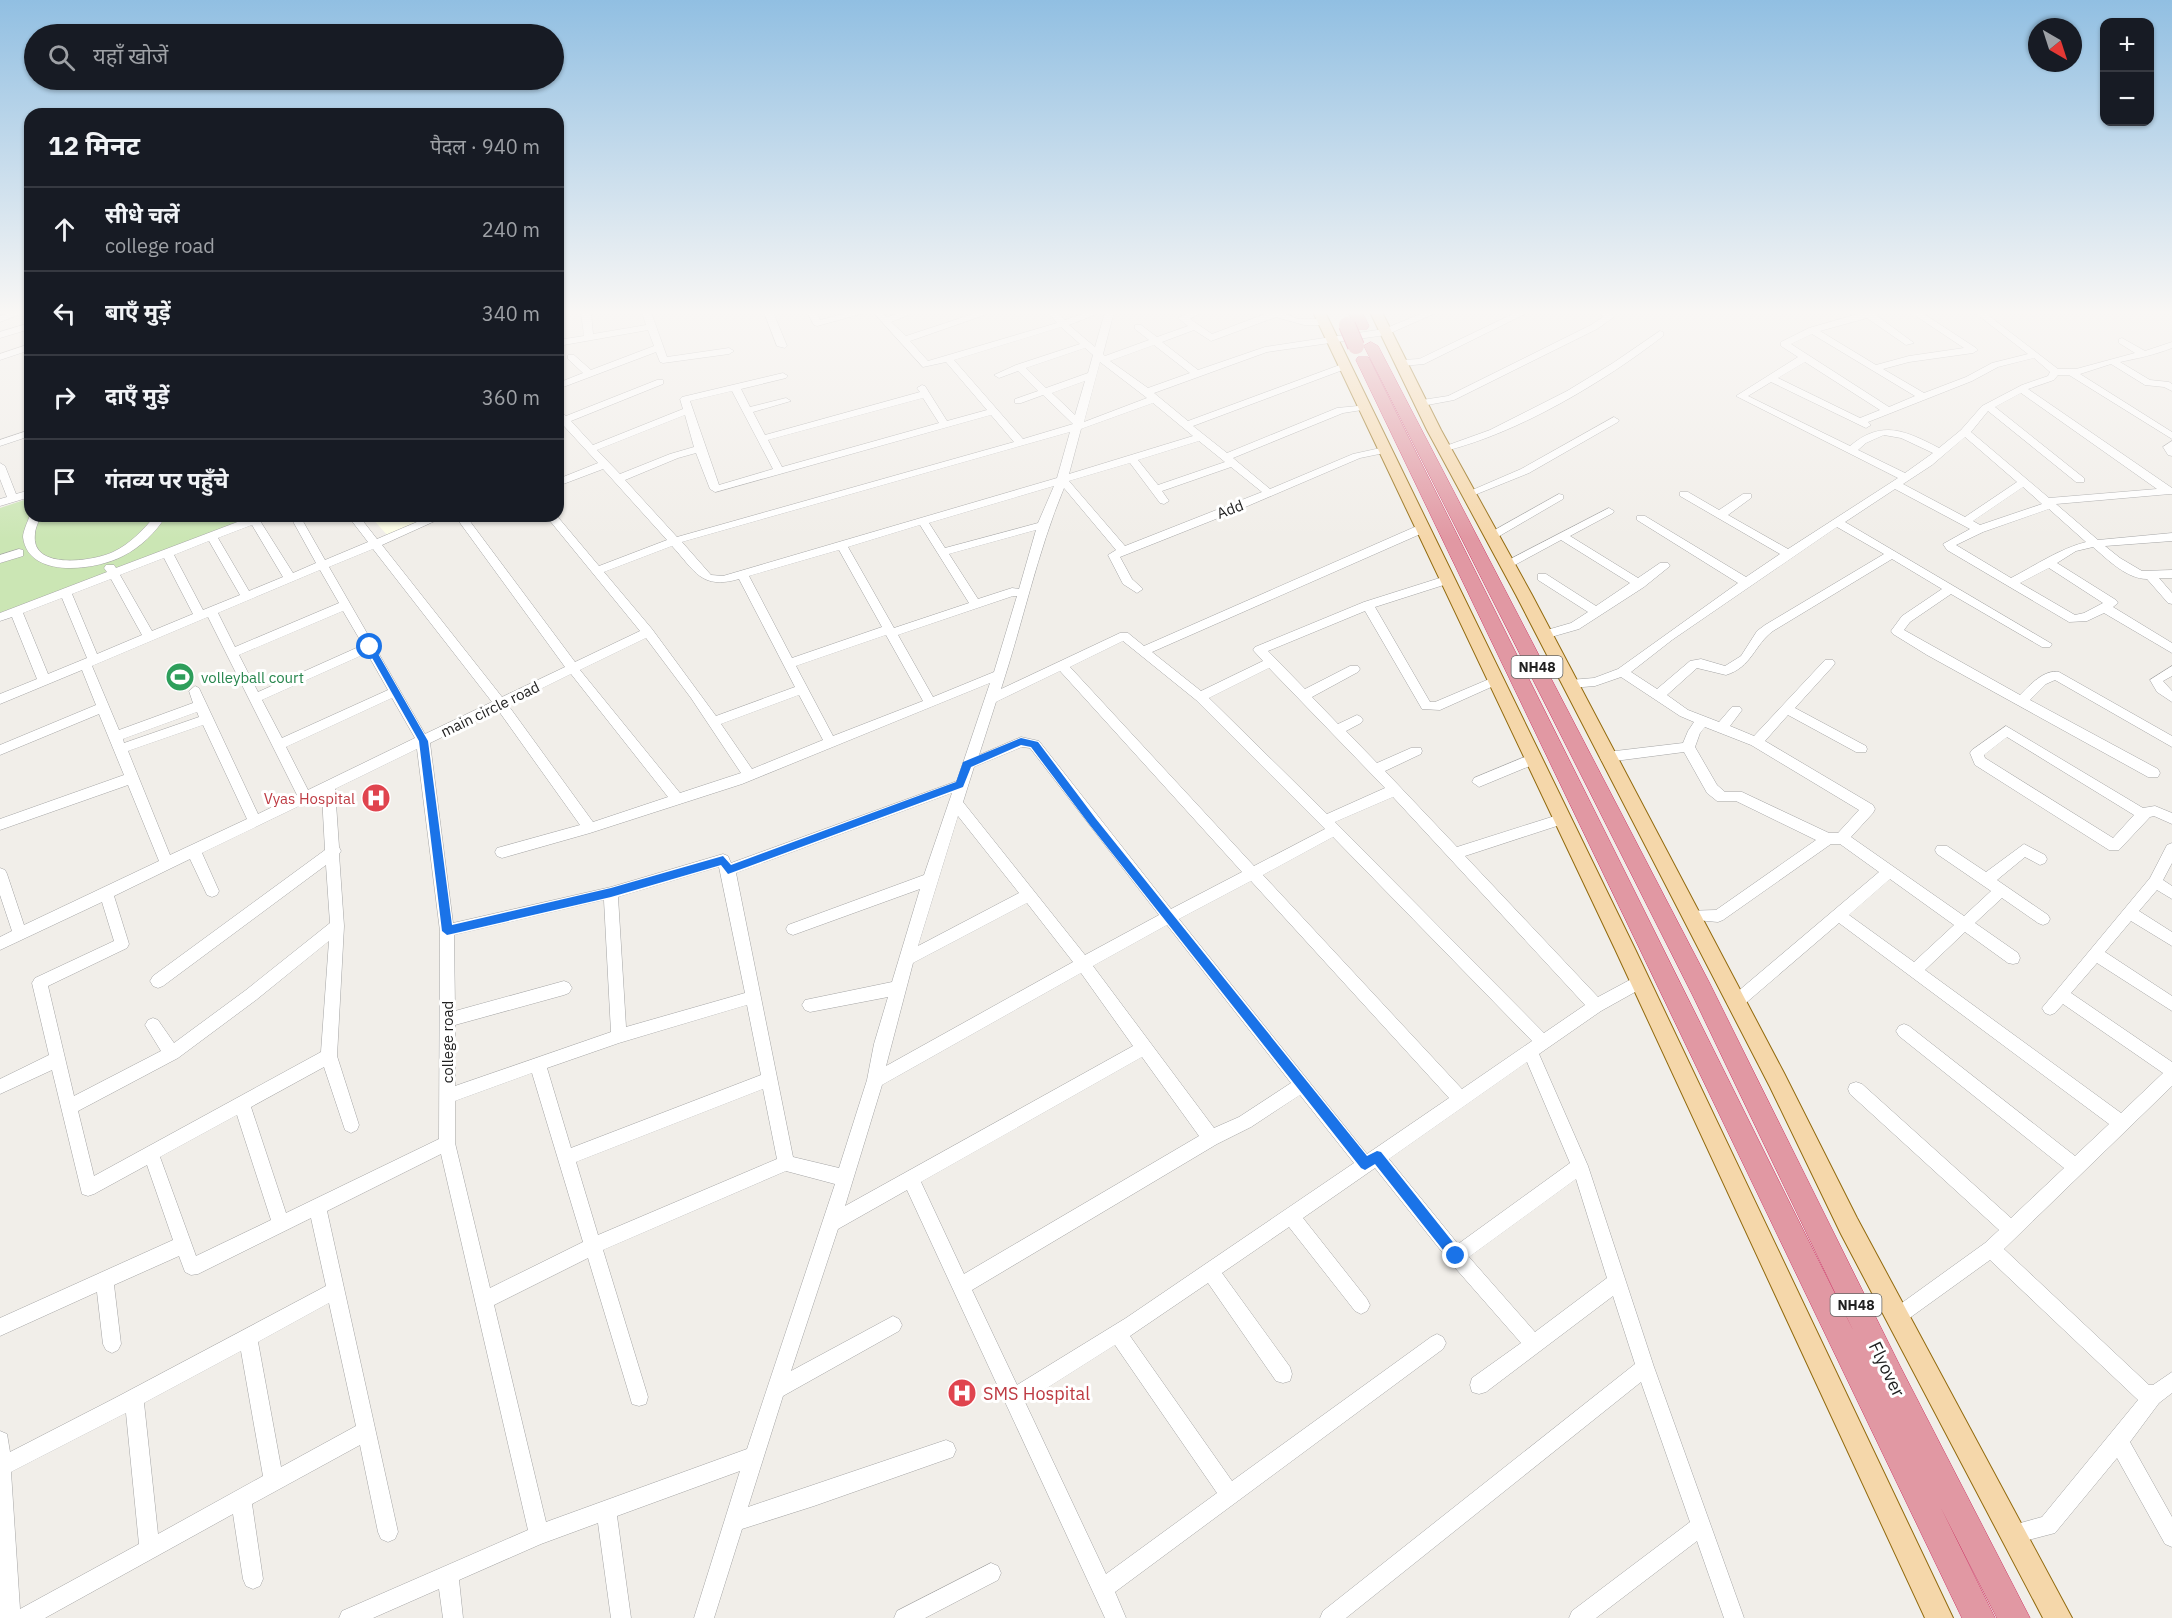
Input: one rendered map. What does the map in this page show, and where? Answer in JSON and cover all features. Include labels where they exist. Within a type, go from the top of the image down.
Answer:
[{"type":"highway","name":"Flyover","points":[[1384,388],[1673,993],[1979,1618]]},
{"type":"highway","name":"Flyover","points":[[1386,388],[1701,990],[1890,1376],[2014,1618]]},
{"type":"main road","points":[[1355,388],[1939,1618]]},
{"type":"main road","points":[[1414,388],[2058,1618]]},
{"type":"street","points":[[564,418],[645,388]]},
{"type":"street","points":[[733,388],[686,399],[700,449],[715,489],[993,411]]},
{"type":"street","points":[[735,388],[779,471]]},
{"type":"street","points":[[973,388],[1021,443]]},
{"type":"street","points":[[1043,388],[1078,425]]},
{"type":"street","points":[[1018,401],[1057,388]]},
{"type":"street","points":[[704,1618],[754,1456],[831,1224],[875,1080],[882,1044],[930,879],[999,675],[1043,525],[1062,479],[1088,388]]},
{"type":"street","points":[[1140,388],[1269,493]]},
{"type":"street","points":[[597,572],[674,541],[1078,425],[1170,388]]},
{"type":"street","points":[[1187,425],[1287,388]]},
{"type":"street","points":[[1422,403],[1451,398],[1472,388]]},
{"type":"street","points":[[1445,448],[1487,435],[1581,388]]},
{"type":"street","points":[[1755,388],[1741,396],[1851,451],[1979,529]]},
{"type":"street","points":[[1790,388],[1878,431],[1900,434],[1940,453]]},
{"type":"street","points":[[1851,388],[1887,410]]},
{"type":"street","points":[[1907,388],[1920,395]]},
{"type":"street","points":[[1859,422],[1942,388]]},
{"type":"street","points":[[1570,684],[1595,682],[1622,672],[1668,637],[1788,554],[1940,453],[1965,432],[1989,407],[2022,388],[2169,491]]},
{"type":"street","points":[[2095,388],[2172,436]]},
{"type":"street","points":[[762,439],[924,391],[945,425]]},
{"type":"street","points":[[747,411],[786,401]]},
{"type":"street","points":[[1155,490],[1230,460],[1341,410],[1364,407]]},
{"type":"street","points":[[1989,407],[2080,480]]},
{"type":"street","points":[[591,449],[689,410]]},
{"type":"street","points":[[1468,494],[1490,488],[1553,456],[1614,420]]},
{"type":"street","points":[[564,423],[591,449],[708,578],[723,580],[1201,437]]},
{"type":"street","points":[[1851,451],[1863,439],[1878,431]]},
{"type":"street","points":[[1965,432],[2094,545],[2140,575],[2172,574]]},
{"type":"street","points":[[0,443],[24,435]]},
{"type":"street","points":[[2172,444],[2168,447],[2172,453]]},
{"type":"street","points":[[618,479],[674,456],[700,449]]},
{"type":"street","name":"Add","points":[[1123,551],[1358,456],[1385,450]]},
{"type":"street","points":[[1132,459],[1164,501]]},
{"type":"street","points":[[564,481],[604,464]]},
{"type":"street","points":[[0,466],[13,499]]},
{"type":"street","points":[[1062,479],[1123,551],[1114,555],[1127,581],[1137,589]]},
{"type":"street","points":[[1965,522],[2024,482]]},
{"type":"street","points":[[2049,563],[2112,603],[2087,617],[2073,619],[1949,544],[1979,529],[2048,504],[2169,491]]},
{"type":"street","points":[[1684,494],[1788,554]]},
{"type":"street","points":[[0,503],[24,495]]},
{"type":"street","points":[[1723,516],[1723,512],[1747,496]]},
{"type":"street","points":[[1492,535],[1559,497]]},
{"type":"street","points":[[1507,564],[1609,511]]},
{"type":"street","points":[[1641,518],[1747,583]]},
{"type":"street","points":[[923,521],[976,604]]},
{"type":"street","points":[[30,522],[21,532],[17,543],[19,552],[27,561],[52,567],[86,563],[104,558],[134,543],[156,522]]},
{"type":"street","points":[[0,617],[244,522]]},
{"type":"street","points":[[255,522],[291,580]]},
{"type":"street","name":"college road","points":[[298,522],[423,741],[447,931],[447,1143],[539,1535]]},
{"type":"street","points":[[358,522],[500,704],[590,828]]},
{"type":"street","points":[[0,699],[324,567],[426,522]]},
{"type":"street","points":[[464,522],[594,697],[677,799]]},
{"type":"street","points":[[556,522],[648,632],[748,775]]},
{"type":"street","points":[[1837,522],[2046,644]]},
{"type":"street","points":[[943,552],[1043,525]]},
{"type":"street","points":[[1144,651],[1421,529]]},
{"type":"street","points":[[212,536],[247,597]]},
{"type":"street","points":[[1562,536],[1640,584]]},
{"type":"street","points":[[2011,583],[2068,550],[2172,537]]},
{"type":"street","points":[[841,544],[929,701]]},
{"type":"street","points":[[0,559],[19,552]]},
{"type":"street","points":[[167,553],[232,653],[306,797]]},
{"type":"street","points":[[1658,695],[1694,664],[1701,663],[1726,671],[1745,659],[1761,633],[1892,554]]},
{"type":"street","points":[[104,558],[148,637]]},
{"type":"street","points":[[1544,635],[1565,631],[1640,584],[1664,566]]},
{"type":"street","points":[[742,574],[830,742]]},
{"type":"street","points":[[2150,575],[2172,600]]},
{"type":"street","points":[[1542,578],[1597,612]]},
{"type":"street","points":[[1446,580],[1368,605],[1259,650],[1395,790],[1596,1006]]},
{"type":"street","points":[[1950,589],[1906,619],[1897,631],[1931,652],[2153,773]]},
{"type":"street","points":[[65,592],[103,707],[166,864]]},
{"type":"street","points":[[789,664],[1012,592],[1022,593]]},
{"type":"street","points":[[232,653],[346,605]]},
{"type":"street","points":[[1368,605],[1426,706],[1436,707],[1494,681]]},
{"type":"street","points":[[2104,607],[2172,649]]},
{"type":"street","points":[[16,611],[44,680]]},
{"type":"street","name":"main circle road","points":[[0,944],[648,632]]},
{"type":"street","points":[[991,699],[1124,636],[1200,696],[1330,825],[1537,1046],[1580,1166],[1645,1367],[1734,1618]]},
{"type":"street","points":[[255,698],[370,647]]},
{"type":"street","points":[[1200,696],[1271,662]]},
{"type":"street","points":[[1756,742],[1829,663]]},
{"type":"street","points":[[1063,666],[1460,1099]]},
{"type":"street","points":[[1304,696],[1354,669]]},
{"type":"street","points":[[2172,670],[2156,680],[2161,689],[2172,697]]},
{"type":"street","points":[[1622,672],[1684,713],[1756,742],[1868,809],[1835,839],[1718,916],[1690,915]]},
{"type":"street","points":[[502,852],[590,828],[748,775],[999,675]]},
{"type":"street","points":[[2022,700],[2049,676],[2055,675],[2172,742]]},
{"type":"street","points":[[713,722],[802,689]]},
{"type":"street","points":[[195,691],[255,822]]},
{"type":"street","points":[[279,745],[395,692]]},
{"type":"street","points":[[117,743],[201,705]]},
{"type":"street","points":[[0,750],[103,707]]},
{"type":"street","points":[[1786,709],[1861,749]]},
{"type":"street","points":[[1721,728],[1737,710]]},
{"type":"street","points":[[117,743],[206,719]]},
{"type":"street","points":[[1337,730],[1357,720]]},
{"type":"street","points":[[1688,747],[1694,731],[1702,721]]},
{"type":"street","points":[[2143,814],[2006,731],[1977,753],[1980,761],[2114,846],[2143,814],[2155,811],[2172,819]]},
{"type":"street","points":[[967,765],[1021,742],[1034,744],[1302,1085],[1534,1344]]},
{"type":"street","points":[[1607,757],[1688,747]]},
{"type":"street","points":[[1688,747],[1713,789],[1722,797],[1737,796],[1835,839],[1889,872],[2013,958]]},
{"type":"street","points":[[1376,770],[1416,751]]},
{"type":"street","points":[[1479,782],[1532,759]]},
{"type":"street","points":[[0,825],[132,778]]},
{"type":"street","points":[[728,870],[960,785]]},
{"type":"street","points":[[328,786],[334,851],[337,926],[329,1056],[351,1125]]},
{"type":"street","points":[[875,1080],[1252,872],[1330,825],[1395,790]]},
{"type":"street","points":[[955,802],[1083,964],[1211,1138]]},
{"type":"street","points":[[1454,854],[1561,819]]},
{"type":"street","points":[[2050,1008],[2063,996],[2155,882],[2172,849]]},
{"type":"street","points":[[1942,850],[2043,919]]},
{"type":"street","points":[[1986,880],[2024,850],[2040,859]]},
{"type":"street","points":[[194,851],[212,891]]},
{"type":"street","points":[[158,981],[334,851]]},
{"type":"street","points":[[447,931],[611,892],[723,860],[728,870],[786,1163]]},
{"type":"street","points":[[1735,1003],[1889,872]]},
{"type":"street","points":[[0,874],[20,934]]},
{"type":"street","points":[[793,929],[930,879]]},
{"type":"street","points":[[2155,882],[2172,892]]},
{"type":"street","points":[[1914,971],[2001,890]]},
{"type":"street","points":[[611,892],[619,1036]]},
{"type":"street","points":[[106,893],[123,944],[40,983],[88,1188],[329,1056]]},
{"type":"street","points":[[907,959],[1029,896]]},
{"type":"street","points":[[2129,912],[2172,940]]},
{"type":"street","points":[[1840,916],[2122,1124]]},
{"type":"street","points":[[70,1106],[172,1053],[251,995],[337,926]]},
{"type":"street","points":[[2096,954],[2172,1004]]},
{"type":"street","points":[[1014,1398],[1117,1333],[1596,1006],[1639,982]]},
{"type":"street","points":[[447,1020],[564,988]]},
{"type":"street","points":[[810,1005],[898,988]]},
{"type":"street","points":[[1898,1316],[1991,1249],[2077,1168],[2172,1073],[2063,996]]},
{"type":"street","points":[[447,1096],[619,1036],[753,997]]},
{"type":"street","points":[[153,1025],[172,1053]]},
{"type":"street","points":[[1904,1031],[2077,1168]]},
{"type":"street","points":[[831,1224],[1144,1048]]},
{"type":"street","points":[[0,1087],[58,1059]]},
{"type":"street","points":[[538,1066],[639,1397]]},
{"type":"street","points":[[565,1158],[770,1079]]},
{"type":"street","points":[[961,1286],[1211,1138],[1245,1122],[1302,1085]]},
{"type":"street","points":[[1856,1089],[2012,1230]]},
{"type":"street","points":[[241,1103],[281,1223]]},
{"type":"street","points":[[151,1154],[191,1266],[198,1265],[447,1143]]},
{"type":"street","points":[[484,1300],[593,1246],[786,1163],[845,1178]]},
{"type":"street","points":[[1456,1256],[1580,1166]]},
{"type":"street","points":[[911,1180],[1116,1618]]},
{"type":"street","points":[[317,1205],[388,1532]]},
{"type":"street","points":[[1290,1215],[1361,1305]]},
{"type":"street","points":[[0,1327],[183,1245]]},
{"type":"street","points":[[1991,1249],[2138,1389],[2152,1397]]},
{"type":"street","points":[[1209,1270],[1283,1374]]},
{"type":"street","points":[[105,1280],[112,1344]]},
{"type":"street","points":[[1479,1385],[1617,1282]]},
{"type":"street","points":[[2,1466],[134,1399],[336,1290]]},
{"type":"street","points":[[776,1390],[893,1325]]},
{"type":"street","points":[[1117,1333],[1230,1495]]},
{"type":"street","points":[[248,1337],[274,1481]]},
{"type":"street","points":[[1102,1589],[1437,1343]]},
{"type":"street","points":[[1330,1618],[1645,1367]]},
{"type":"street","points":[[2013,1534],[2048,1526],[2119,1442],[2152,1397],[2172,1381]]},
{"type":"street","points":[[134,1399],[150,1549]]},
{"type":"street","points":[[24,1618],[366,1431]]},
{"type":"street","points":[[0,1441],[4,1596],[10,1618]]},
{"type":"street","points":[[2119,1442],[2172,1536]]},
{"type":"street","points":[[734,1521],[946,1450]]},
{"type":"street","points":[[348,1618],[539,1535],[754,1456]]},
{"type":"street","points":[[241,1499],[254,1579]]},
{"type":"street","points":[[606,1510],[621,1618]]},
{"type":"street","points":[[1579,1618],[1701,1526]]},
{"type":"street","points":[[904,1618],[992,1572]]},
{"type":"street","points":[[448,1574],[453,1618]]},
{"type":"shaded area","points":[[375,522],[424,522],[388,536]]},
{"type":"green space","points":[[24,500],[24,522],[239,523],[0,613],[0,508]]},
{"type":"place","name":"volleyball court","points":[[180,677]]},
{"type":"place","name":"Vyas Hospital","points":[[376,798]]},
{"type":"place","name":"SMS Hospital","points":[[962,1393]]},
{"type":"route","points":[[370,647],[423,741],[447,931],[611,892],[723,860],[728,870],[960,785],[967,765],[1021,742],[1034,744],[1092,821],[1365,1164],[1377,1156],[1456,1256]]}]
